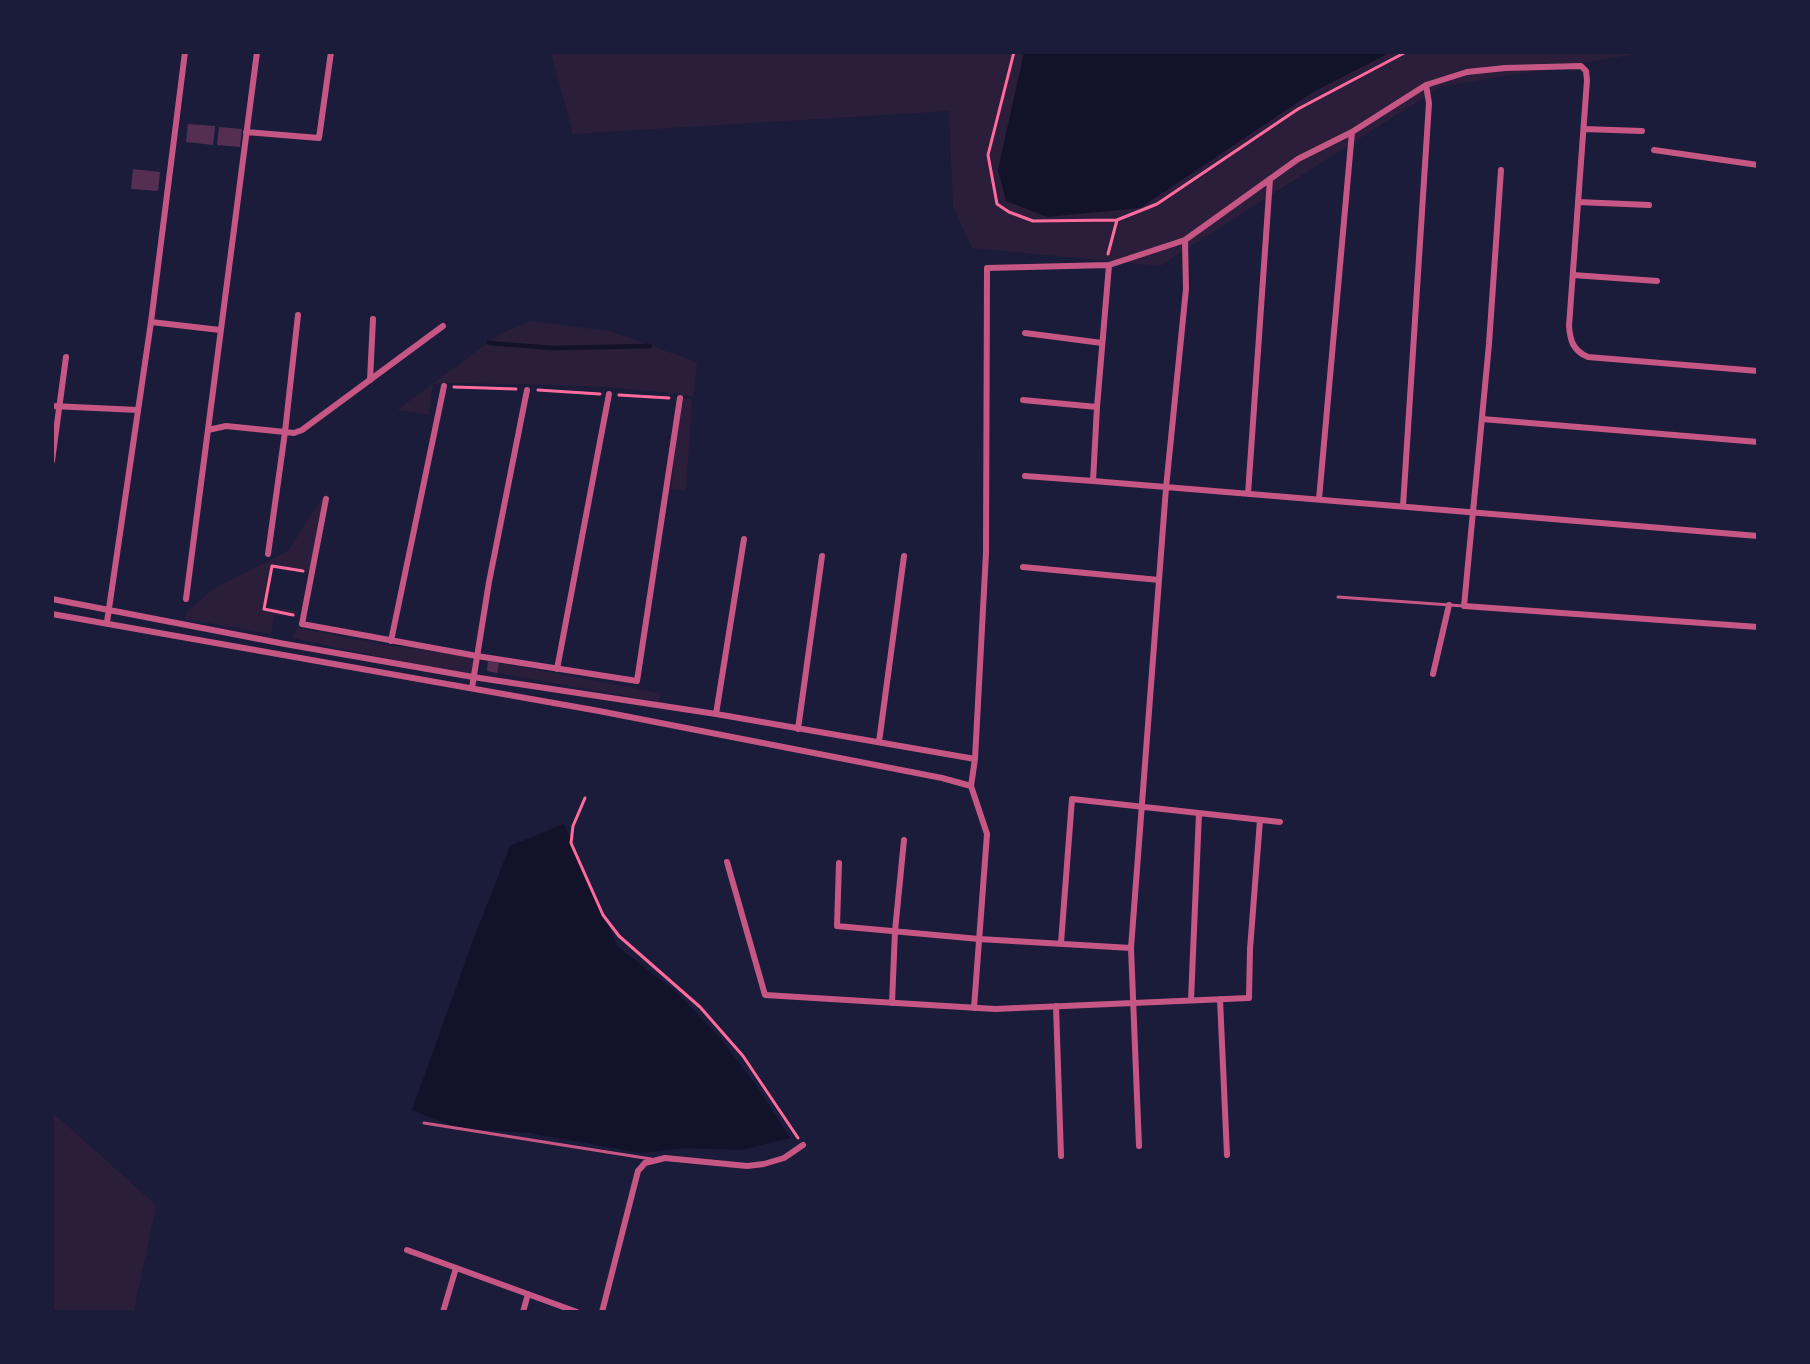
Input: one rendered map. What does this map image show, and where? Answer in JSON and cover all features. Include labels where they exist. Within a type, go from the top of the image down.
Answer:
[{"type":"street","points":[[106,622],[152,322],[185,52]]},
{"type":"street","points":[[186,599],[256,52]]},
{"type":"street","points":[[246,132],[319,138],[331,53]]},
{"type":"street","points":[[975,1008],[987,834],[971,786],[975,759],[986,553],[987,268],[1107,265],[1185,240],[1298,159],[1352,132],[1426,86],[1467,72],[1505,68],[1581,66],[1586,71],[1587,80],[1570,337],[1579,354],[1588,357],[1758,371]]},
{"type":"street","points":[[1403,506],[1429,103],[1426,86]]},
{"type":"street","points":[[1584,129],[1642,131]]},
{"type":"street","points":[[1319,499],[1352,132]]},
{"type":"street","points":[[1654,150],[1758,165]]},
{"type":"street","points":[[1501,170],[1482,419],[1464,606],[1758,627]]},
{"type":"street","points":[[1248,494],[1270,179]]},
{"type":"street","points":[[1578,202],[1649,205]]},
{"type":"street","points":[[1138,1146],[1131,948],[1166,488],[1186,289],[1185,240]]},
{"type":"street","points":[[1093,481],[1107,265]]},
{"type":"street","points":[[1573,275],[1657,281]]},
{"type":"street","points":[[268,554],[298,315]]},
{"type":"street","points":[[370,380],[373,319]]},
{"type":"street","points":[[152,322],[220,330]]},
{"type":"street","points":[[207,430],[226,426],[294,433],[302,430],[443,326]]},
{"type":"street","points":[[1025,333],[1102,343]]},
{"type":"street","points":[[52,461],[56,406],[66,357]]},
{"type":"street","points":[[391,641],[444,386]]},
{"type":"street","points":[[472,688],[527,390]]},
{"type":"street","points":[[557,669],[609,394]]},
{"type":"street","points":[[326,499],[310,572],[302,624],[477,656],[637,681],[680,399]]},
{"type":"street","points":[[1023,400],[1097,407]]},
{"type":"street","points":[[56,406],[138,410]]},
{"type":"street","points":[[1482,419],[1758,442]]},
{"type":"street","points":[[1025,476],[1758,536]]},
{"type":"street","points":[[716,714],[744,539]]},
{"type":"street","points":[[798,729],[822,556]]},
{"type":"street","points":[[879,742],[904,556]]},
{"type":"street","points":[[1023,567],[1159,580]]},
{"type":"street","points":[[52,599],[285,644],[716,714],[975,759]]},
{"type":"street","points":[[1433,674],[1449,604]]},
{"type":"street","points":[[52,614],[634,717],[942,778],[971,786]]},
{"type":"street","points":[[1060,943],[1072,799],[1280,822]]},
{"type":"street","points":[[1191,1000],[1199,813]]},
{"type":"street","points":[[727,862],[765,995],[995,1009],[1249,998],[1250,950],[1260,820]]},
{"type":"street","points":[[892,1003],[895,931],[904,840]]},
{"type":"street","points":[[839,863],[837,926],[979,939],[1131,948]]},
{"type":"street","points":[[1220,999],[1227,1155]]},
{"type":"street","points":[[1056,1006],[1060,1156]]},
{"type":"street","points":[[602,1311],[638,1171],[645,1163],[664,1158],[747,1166],[784,1158],[803,1145]]},
{"type":"street","points":[[407,1250],[577,1311]]},
{"type":"street","points":[[443,1311],[456,1268]]},
{"type":"street","points":[[523,1311],[528,1294]]},
{"type":"lane","points":[[1338,597],[1464,606]]},
{"type":"lane","points":[[424,1123],[653,1160]]},
{"type":"path","points":[[1014,52],[988,155],[997,204],[1009,212],[1033,221],[1117,220],[1157,204],[1298,109],[1406,52]]},
{"type":"path","points":[[1107,265],[1117,220]]},
{"type":"path","points":[[444,386],[680,399]]},
{"type":"path","points":[[302,616],[264,609],[272,566],[310,572]]},
{"type":"path","points":[[585,798],[573,826],[572,843],[603,915],[619,936],[700,1006],[743,1056],[803,1145]]},
{"type":"shaded area","points":[[1024,52],[1389,53],[1313,92],[1140,208],[1047,217],[1006,201],[998,170]]},
{"type":"shaded area","points":[[551,53],[1024,53],[998,170],[1140,208],[1313,92],[1389,53],[1642,53],[1440,87],[1160,266],[972,248],[953,207],[949,111],[573,134]]},
{"type":"shaded area","points":[[530,321],[610,331],[697,362],[694,397],[601,387],[444,383],[433,384],[429,415],[397,410],[498,335]]},
{"type":"shaded area","points":[[680,398],[692,399],[686,491],[671,489]]},
{"type":"shaded area","points":[[328,489],[310,572],[302,573],[273,568],[266,607],[298,611],[297,618],[275,615],[271,634],[185,619],[187,611],[215,588],[288,551]]},
{"type":"shaded area","points":[[297,628],[391,646],[477,656],[473,677],[293,638]]},
{"type":"shaded area","points":[[499,663],[660,693],[659,702],[498,673]]},
{"type":"shaded area","points":[[564,824],[617,946],[676,992],[720,1038],[758,1088],[790,1138],[741,1150],[686,1148],[641,1153],[530,1133],[457,1128],[412,1110],[472,943],[510,846]]},
{"type":"shaded area","points":[[53,1113],[156,1205],[134,1311],[53,1311]]},
{"type":"building","points":[[188,124],[215,126],[213,145],[186,142]]},
{"type":"building","points":[[219,127],[242,129],[240,147],[217,145]]},
{"type":"building","points":[[133,169],[160,172],[158,191],[131,189]]},
{"type":"building","points":[[488,661],[499,663],[497,673],[487,671]]},
{"type":"waterway","points":[[489,343],[553,348],[650,346]]}]
